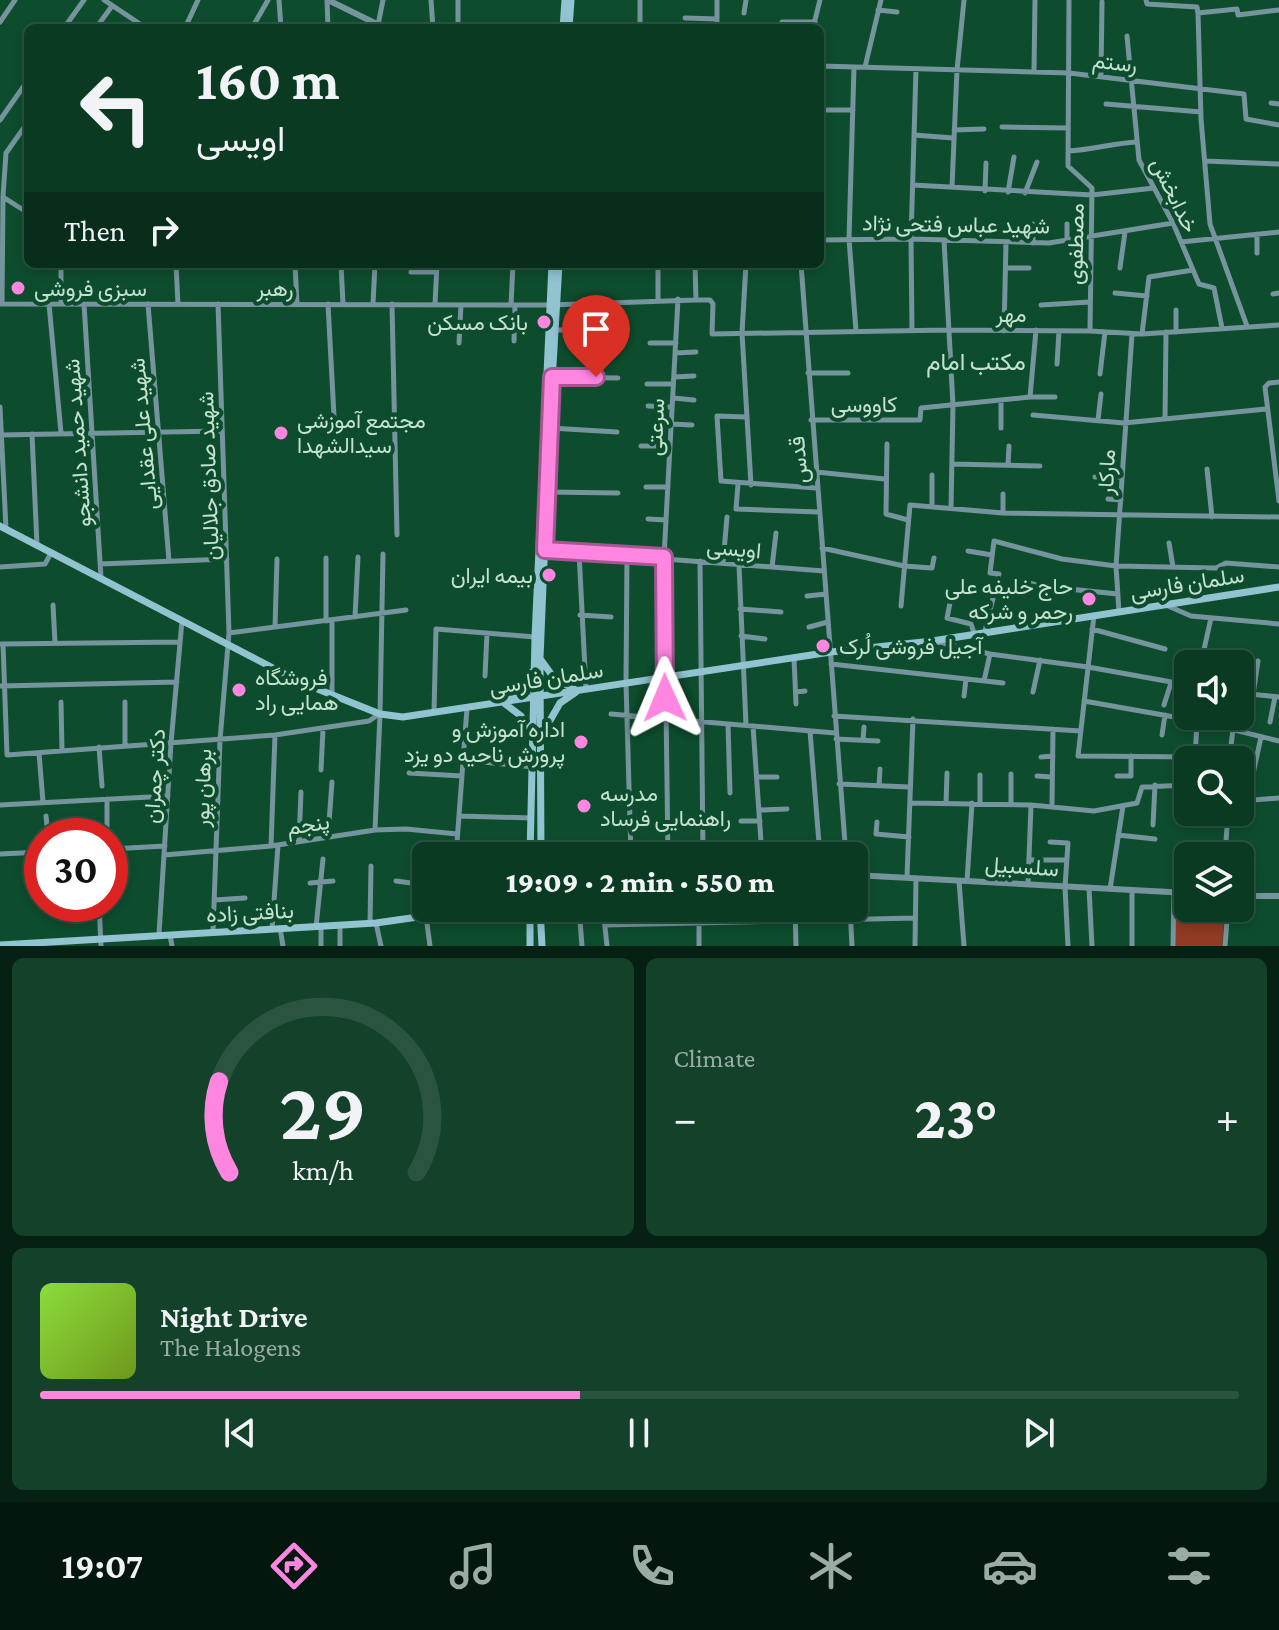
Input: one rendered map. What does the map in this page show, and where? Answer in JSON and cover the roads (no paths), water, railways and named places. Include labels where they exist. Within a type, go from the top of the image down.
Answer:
[{"type":"main road","points":[[564,24],[568,0]]},
{"type":"main road","points":[[568,0],[569,24]]},
{"type":"main road","points":[[540,842],[538,659],[555,330],[552,268]]},
{"type":"main road","points":[[558,268],[535,637],[538,659],[554,678],[582,690]]},
{"type":"main road","name":"سلمان فارسی","points":[[3,528],[228,646],[380,714],[403,717],[831,652],[932,641],[1279,587]]},
{"type":"main road","points":[[538,659],[524,687],[504,703],[521,716],[538,738]]},
{"type":"main road","points":[[538,738],[560,703],[582,690]]},
{"type":"main road","points":[[530,842],[537,767]]},
{"type":"main road","name":"بنافتی زاده","points":[[6,945],[340,926],[412,918]]},
{"type":"main road","points":[[530,922],[530,946]]},
{"type":"main road","points":[[541,922],[542,946]]},
{"type":"street","points":[[0,22],[15,0]]},
{"type":"street","points":[[67,24],[84,0]]},
{"type":"street","points":[[104,0],[140,24]]},
{"type":"street","points":[[187,24],[198,0]]},
{"type":"street","points":[[254,24],[268,0]]},
{"type":"street","points":[[279,0],[281,24]]},
{"type":"street","points":[[328,24],[327,0],[378,24]]},
{"type":"street","points":[[382,24],[383,0]]},
{"type":"street","points":[[431,0],[433,24]]},
{"type":"street","points":[[458,0],[458,24]]},
{"type":"street","points":[[640,0],[640,24]]},
{"type":"street","points":[[717,0],[717,24]]},
{"type":"street","points":[[744,13],[746,0]]},
{"type":"street","points":[[814,24],[820,0]]},
{"type":"street","points":[[865,67],[881,0]]},
{"type":"street","points":[[952,187],[957,70],[964,0]]},
{"type":"street","points":[[1034,72],[1035,0]]},
{"type":"street","points":[[1069,0],[1068,151],[1137,142]]},
{"type":"street","points":[[1146,0],[1147,4],[1179,3],[1198,7],[1201,112],[1210,224],[1247,326]]},
{"type":"street","points":[[1101,76],[1102,2]]},
{"type":"street","points":[[99,24],[112,6]]},
{"type":"street","points":[[1198,13],[1237,9],[1238,15],[1279,10]]},
{"type":"street","points":[[878,10],[897,12]]},
{"type":"street","points":[[685,18],[717,19]]},
{"type":"street","points":[[782,22],[803,24]]},
{"type":"street","name":"خدابخش","points":[[1127,36],[1139,160],[1173,223],[1200,285],[1214,288],[1222,328]]},
{"type":"street","name":"رستم","points":[[824,66],[1069,73],[1200,88],[1244,94],[1246,119],[1279,125]]},
{"type":"street","points":[[854,67],[849,239],[856,331]]},
{"type":"street","points":[[912,331],[911,239],[916,69]]},
{"type":"street","points":[[0,120],[24,86]]},
{"type":"street","points":[[1271,103],[1279,104]]},
{"type":"street","points":[[1106,104],[1201,112]]},
{"type":"street","points":[[824,110],[853,110]]},
{"type":"street","points":[[1,304],[3,151],[24,127]]},
{"type":"street","points":[[1002,127],[1068,128]]},
{"type":"street","points":[[954,130],[984,129]]},
{"type":"street","points":[[914,135],[953,138]]},
{"type":"street","name":"مصطفوی","points":[[1068,151],[1068,168],[1091,186],[1090,331]]},
{"type":"street","points":[[1008,192],[1014,157]]},
{"type":"street","points":[[1205,161],[1279,164]]},
{"type":"street","points":[[1025,193],[1037,162]]},
{"type":"street","points":[[985,191],[986,163]]},
{"type":"street","points":[[913,185],[1092,195],[1154,188]]},
{"type":"street","points":[[3,196],[24,210]]},
{"type":"street","name":"شهید عباس فتحی نژاد","points":[[824,240],[1033,243],[1091,238],[1173,223]]},
{"type":"street","points":[[1033,224],[1033,243]]},
{"type":"street","points":[[1067,224],[1067,241]]},
{"type":"street","points":[[1120,268],[1125,232]]},
{"type":"street","points":[[1181,242],[1279,232]]},
{"type":"street","points":[[1257,234],[1257,253]]},
{"type":"street","points":[[944,240],[953,405],[951,508]]},
{"type":"street","points":[[1004,331],[1006,243]]},
{"type":"street","points":[[61,268],[61,304]]},
{"type":"street","points":[[176,268],[178,304]]},
{"type":"street","points":[[295,268],[297,304]]},
{"type":"street","points":[[341,268],[343,304]]},
{"type":"street","points":[[373,304],[375,268]]},
{"type":"street","points":[[435,304],[436,268]]},
{"type":"street","points":[[513,268],[514,341]]},
{"type":"street","points":[[658,268],[658,300]]},
{"type":"street","points":[[695,268],[696,300]]},
{"type":"street","points":[[746,268],[742,333],[751,485]]},
{"type":"street","name":"قدس","points":[[801,268],[845,842]]},
{"type":"street","points":[[1005,268],[1029,268]]},
{"type":"street","points":[[1142,334],[1150,276],[1193,270]]},
{"type":"street","points":[[411,272],[436,272]]},
{"type":"street","points":[[1115,293],[1147,296]]},
{"type":"street","name":"سرعتی","points":[[668,842],[664,557],[678,299]]},
{"type":"street","name":"رهبر","points":[[1,304],[513,305],[696,300]]},
{"type":"street","name":"مهر","points":[[696,300],[710,300],[713,304],[712,334],[1036,330],[1142,334],[1279,325]]},
{"type":"street","points":[[1041,305],[1090,302]]},
{"type":"street","points":[[49,304],[61,433]]},
{"type":"street","name":"شهید حمید دانشجو","points":[[84,304],[101,579]]},
{"type":"street","name":"شهید علی عقدایی","points":[[148,304],[169,561]]},
{"type":"street","name":"شهید صادق جلالیان","points":[[218,304],[228,646]]},
{"type":"street","points":[[328,304],[336,454]]},
{"type":"street","points":[[392,304],[397,535]]},
{"type":"street","points":[[459,343],[461,305]]},
{"type":"street","points":[[1176,310],[1176,332]]},
{"type":"street","points":[[555,330],[616,330]]},
{"type":"street","points":[[1030,397],[1036,330]]},
{"type":"street","points":[[1057,364],[1059,331]]},
{"type":"street","points":[[1100,374],[1105,332]]},
{"type":"street","points":[[1165,419],[1166,332]]},
{"type":"street","name":"مارکار","points":[[1119,612],[1116,566],[1132,334]]},
{"type":"street","points":[[650,343],[676,343]]},
{"type":"street","points":[[675,353],[696,352]]},
{"type":"street","points":[[808,373],[848,373]]},
{"type":"street","points":[[647,384],[694,376]]},
{"type":"street","points":[[552,377],[618,378]]},
{"type":"street","points":[[1279,382],[1266,385],[1266,409],[1279,501]]},
{"type":"street","points":[[1098,420],[1101,394]]},
{"type":"street","name":"کاووسی","points":[[811,420],[920,420],[921,408],[1055,397]]},
{"type":"street","points":[[673,398],[694,400]]},
{"type":"street","points":[[1001,400],[1001,428]]},
{"type":"street","points":[[648,406],[672,407]]},
{"type":"street","points":[[0,407],[3,528]]},
{"type":"street","points":[[1033,415],[1124,423],[1266,409]]},
{"type":"street","points":[[746,417],[717,416],[721,481],[816,488]]},
{"type":"street","points":[[671,424],[692,425]]},
{"type":"street","points":[[550,428],[617,432]]},
{"type":"street","points":[[1,435],[222,431]]},
{"type":"street","points":[[32,434],[37,545]]},
{"type":"street","points":[[887,444],[886,514],[908,520]]},
{"type":"street","points":[[641,446],[670,446]]},
{"type":"street","points":[[1008,465],[1009,446]]},
{"type":"street","points":[[952,464],[1040,466]]},
{"type":"street","points":[[1207,469],[1212,517]]},
{"type":"street","points":[[816,472],[885,479]]},
{"type":"street","points":[[932,475],[932,507]]},
{"type":"street","points":[[1095,477],[1122,477]]},
{"type":"street","points":[[736,484],[736,509],[819,512]]},
{"type":"street","points":[[646,487],[668,487]]},
{"type":"street","points":[[547,492],[618,493]]},
{"type":"street","points":[[1003,494],[1003,513]]},
{"type":"street","points":[[1108,499],[1121,500]]},
{"type":"street","points":[[901,606],[910,505],[1003,513],[1279,517]]},
{"type":"street","points":[[723,563],[727,517]]},
{"type":"street","points":[[648,519],[666,520]]},
{"type":"street","points":[[772,567],[776,533]]},
{"type":"street","points":[[985,631],[999,574],[990,573],[994,541],[1062,559],[1116,566],[1216,568],[1226,563],[1279,567]]},
{"type":"street","points":[[1169,543],[1173,567]]},
{"type":"street","points":[[822,548],[904,566],[932,568],[934,558]]},
{"type":"street","name":"اویسی","points":[[545,550],[824,571]]},
{"type":"street","points":[[968,551],[992,555]]},
{"type":"street","points":[[579,552],[582,690]]},
{"type":"street","points":[[0,567],[45,564],[51,553]]},
{"type":"street","points":[[375,830],[383,554]]},
{"type":"street","points":[[627,555],[626,683],[631,842]]},
{"type":"street","points":[[355,617],[358,557]]},
{"type":"street","points":[[326,558],[332,694]]},
{"type":"street","points":[[100,564],[227,559]]},
{"type":"street","points":[[275,627],[277,559]]},
{"type":"street","points":[[700,561],[703,842]]},
{"type":"street","points":[[739,565],[741,667],[746,725]]},
{"type":"street","points":[[1023,581],[1039,586],[1118,594]]},
{"type":"street","points":[[807,596],[826,594]]},
{"type":"street","points":[[950,603],[947,618],[971,624],[974,633]]},
{"type":"street","points":[[1163,604],[1191,616],[1279,624]]},
{"type":"street","points":[[53,605],[55,643]]},
{"type":"street","points":[[740,609],[781,612]]},
{"type":"street","points":[[229,633],[406,610]]},
{"type":"street","points":[[580,615],[611,617]]},
{"type":"street","points":[[1094,615],[1078,756],[1174,758]]},
{"type":"street","points":[[1204,650],[1211,618]]},
{"type":"street","name":"دکتر چمران","points":[[159,934],[182,621]]},
{"type":"street","points":[[809,627],[828,622]]},
{"type":"street","points":[[434,712],[436,629],[535,637]]},
{"type":"street","points":[[1092,629],[1165,649]]},
{"type":"street","points":[[485,676],[487,633]]},
{"type":"street","points":[[741,636],[765,639]]},
{"type":"street","points":[[932,641],[990,654],[1088,667],[1174,683]]},
{"type":"street","points":[[180,642],[2,644],[7,755],[275,735],[369,721],[380,714]]},
{"type":"street","name":"برهان پور","points":[[213,932],[220,740],[228,646]]},
{"type":"street","points":[[984,681],[990,654]]},
{"type":"street","points":[[794,658],[796,704]]},
{"type":"street","points":[[1033,692],[1040,660]]},
{"type":"street","points":[[1254,673],[1258,661]]},
{"type":"street","points":[[831,664],[1003,683]]},
{"type":"street","points":[[964,696],[966,679]]},
{"type":"street","points":[[2,686],[177,682]]},
{"type":"street","points":[[1164,705],[1171,683]]},
{"type":"street","points":[[796,692],[805,691]]},
{"type":"street","points":[[1254,695],[1277,697],[1270,722]]},
{"type":"street","points":[[1084,701],[1174,716]]},
{"type":"street","points":[[61,702],[62,750]]},
{"type":"street","points":[[125,702],[125,746]]},
{"type":"street","points":[[457,842],[467,708]]},
{"type":"street","points":[[611,714],[810,731],[878,741]]},
{"type":"street","points":[[1162,735],[1165,715]]},
{"type":"street","points":[[834,716],[1081,731]]},
{"type":"street","points":[[907,877],[913,719]]},
{"type":"street","points":[[728,724],[730,793]]},
{"type":"street","points":[[753,726],[761,842]]},
{"type":"street","points":[[863,740],[864,727]]},
{"type":"street","points":[[321,770],[323,729]]},
{"type":"street","points":[[1052,806],[1053,729]]},
{"type":"street","points":[[1233,730],[1279,741]]},
{"type":"street","points":[[810,731],[819,842]]},
{"type":"street","points":[[1232,746],[1236,731]]},
{"type":"street","points":[[275,735],[276,929],[283,946]]},
{"type":"street","points":[[1254,769],[1261,737]]},
{"type":"street","points":[[99,747],[102,786]]},
{"type":"street","points":[[39,753],[43,802]]},
{"type":"street","points":[[1041,757],[1053,756]]},
{"type":"street","points":[[1117,776],[1131,776],[1131,756]]},
{"type":"street","points":[[463,760],[537,767]]},
{"type":"street","points":[[879,786],[880,769]]},
{"type":"street","points":[[409,773],[462,776]]},
{"type":"street","points":[[946,804],[947,773]]},
{"type":"street","points":[[1011,774],[1011,805]]},
{"type":"street","points":[[980,775],[980,804]]},
{"type":"street","points":[[1037,776],[1052,777]]},
{"type":"street","points":[[758,777],[777,777]]},
{"type":"street","points":[[328,836],[332,782]]},
{"type":"street","points":[[839,784],[909,787]]},
{"type":"street","points":[[1153,825],[1155,785]]},
{"type":"street","points":[[910,803],[1031,805],[1094,811],[1137,803],[1142,787],[1174,785]]},
{"type":"street","points":[[299,841],[301,792]]},
{"type":"street","points":[[0,805],[168,796]]},
{"type":"street","points":[[1254,800],[1279,798]]},
{"type":"street","points":[[107,799],[107,818]]},
{"type":"street","points":[[964,946],[963,881],[972,803]]},
{"type":"street","points":[[1028,884],[1031,805]]},
{"type":"street","points":[[1110,889],[1123,806]]},
{"type":"street","points":[[760,810],[787,809]]},
{"type":"street","points":[[459,816],[531,818]]},
{"type":"street","points":[[741,821],[760,821]]},
{"type":"street","points":[[877,822],[876,834],[909,837]]},
{"type":"street","name":"پنجم","points":[[164,855],[274,845],[375,830],[406,829],[457,834]]},
{"type":"street","points":[[1118,835],[1155,839]]},
{"type":"street","points":[[1050,842],[1068,843],[1065,887],[1068,946]]},
{"type":"street","points":[[128,848],[165,846]]},
{"type":"street","points":[[0,854],[24,853]]},
{"type":"street","points":[[321,946],[318,927],[323,859]]},
{"type":"street","points":[[1029,860],[1066,860]]},
{"type":"street","points":[[371,866],[373,923],[381,946]]},
{"type":"street","name":"سلسبیل","points":[[868,876],[1174,892]]},
{"type":"street","points":[[915,946],[916,878]]},
{"type":"street","points":[[310,883],[333,881]]},
{"type":"street","points":[[396,881],[412,883]]},
{"type":"street","points":[[1089,888],[1092,946]]},
{"type":"street","points":[[1132,890],[1132,946]]},
{"type":"street","points":[[1173,946],[1174,892]]},
{"type":"street","points":[[1254,896],[1279,896]]},
{"type":"street","points":[[214,900],[245,898]]},
{"type":"street","points":[[868,919],[915,918]]},
{"type":"street","points":[[99,922],[100,942]]},
{"type":"street","points":[[427,922],[430,946]]},
{"type":"street","points":[[580,922],[582,946]]},
{"type":"street","points":[[605,922],[607,946]]},
{"type":"street","points":[[605,925],[747,922]]},
{"type":"street","points":[[795,922],[796,946]]},
{"type":"street","points":[[850,922],[852,946]]},
{"type":"street","points":[[1225,946],[1227,922]]},
{"type":"street","points":[[699,923],[699,946]]},
{"type":"street","points":[[340,926],[340,946]]},
{"type":"street","points":[[169,934],[172,946]]},
{"type":"place","name":"سبزی فروشی","points":[[18,288]]},
{"type":"place","name":"بانک مسکن","points":[[544,322]]},
{"type":"place","name":"مجتمع آموزشی سیدالشهدا","points":[[281,433]]},
{"type":"place","name":"بیمه ایران","points":[[549,575]]},
{"type":"place","name":"حاج خلیفه علی رحمر و شرکه","points":[[1089,599]]},
{"type":"place","name":"آجیل فروشی لُرک","points":[[823,646]]},
{"type":"place","name":"فروشگاه همایی راد","points":[[239,690]]},
{"type":"place","name":"اداره آموزش و پرورش ناحیه دو یزد","points":[[581,742]]},
{"type":"place","name":"مدرسه راهنمایی فرساد","points":[[584,806]]},
{"type":"district","name":"مکتب امام","points":[[976,362]]}]
